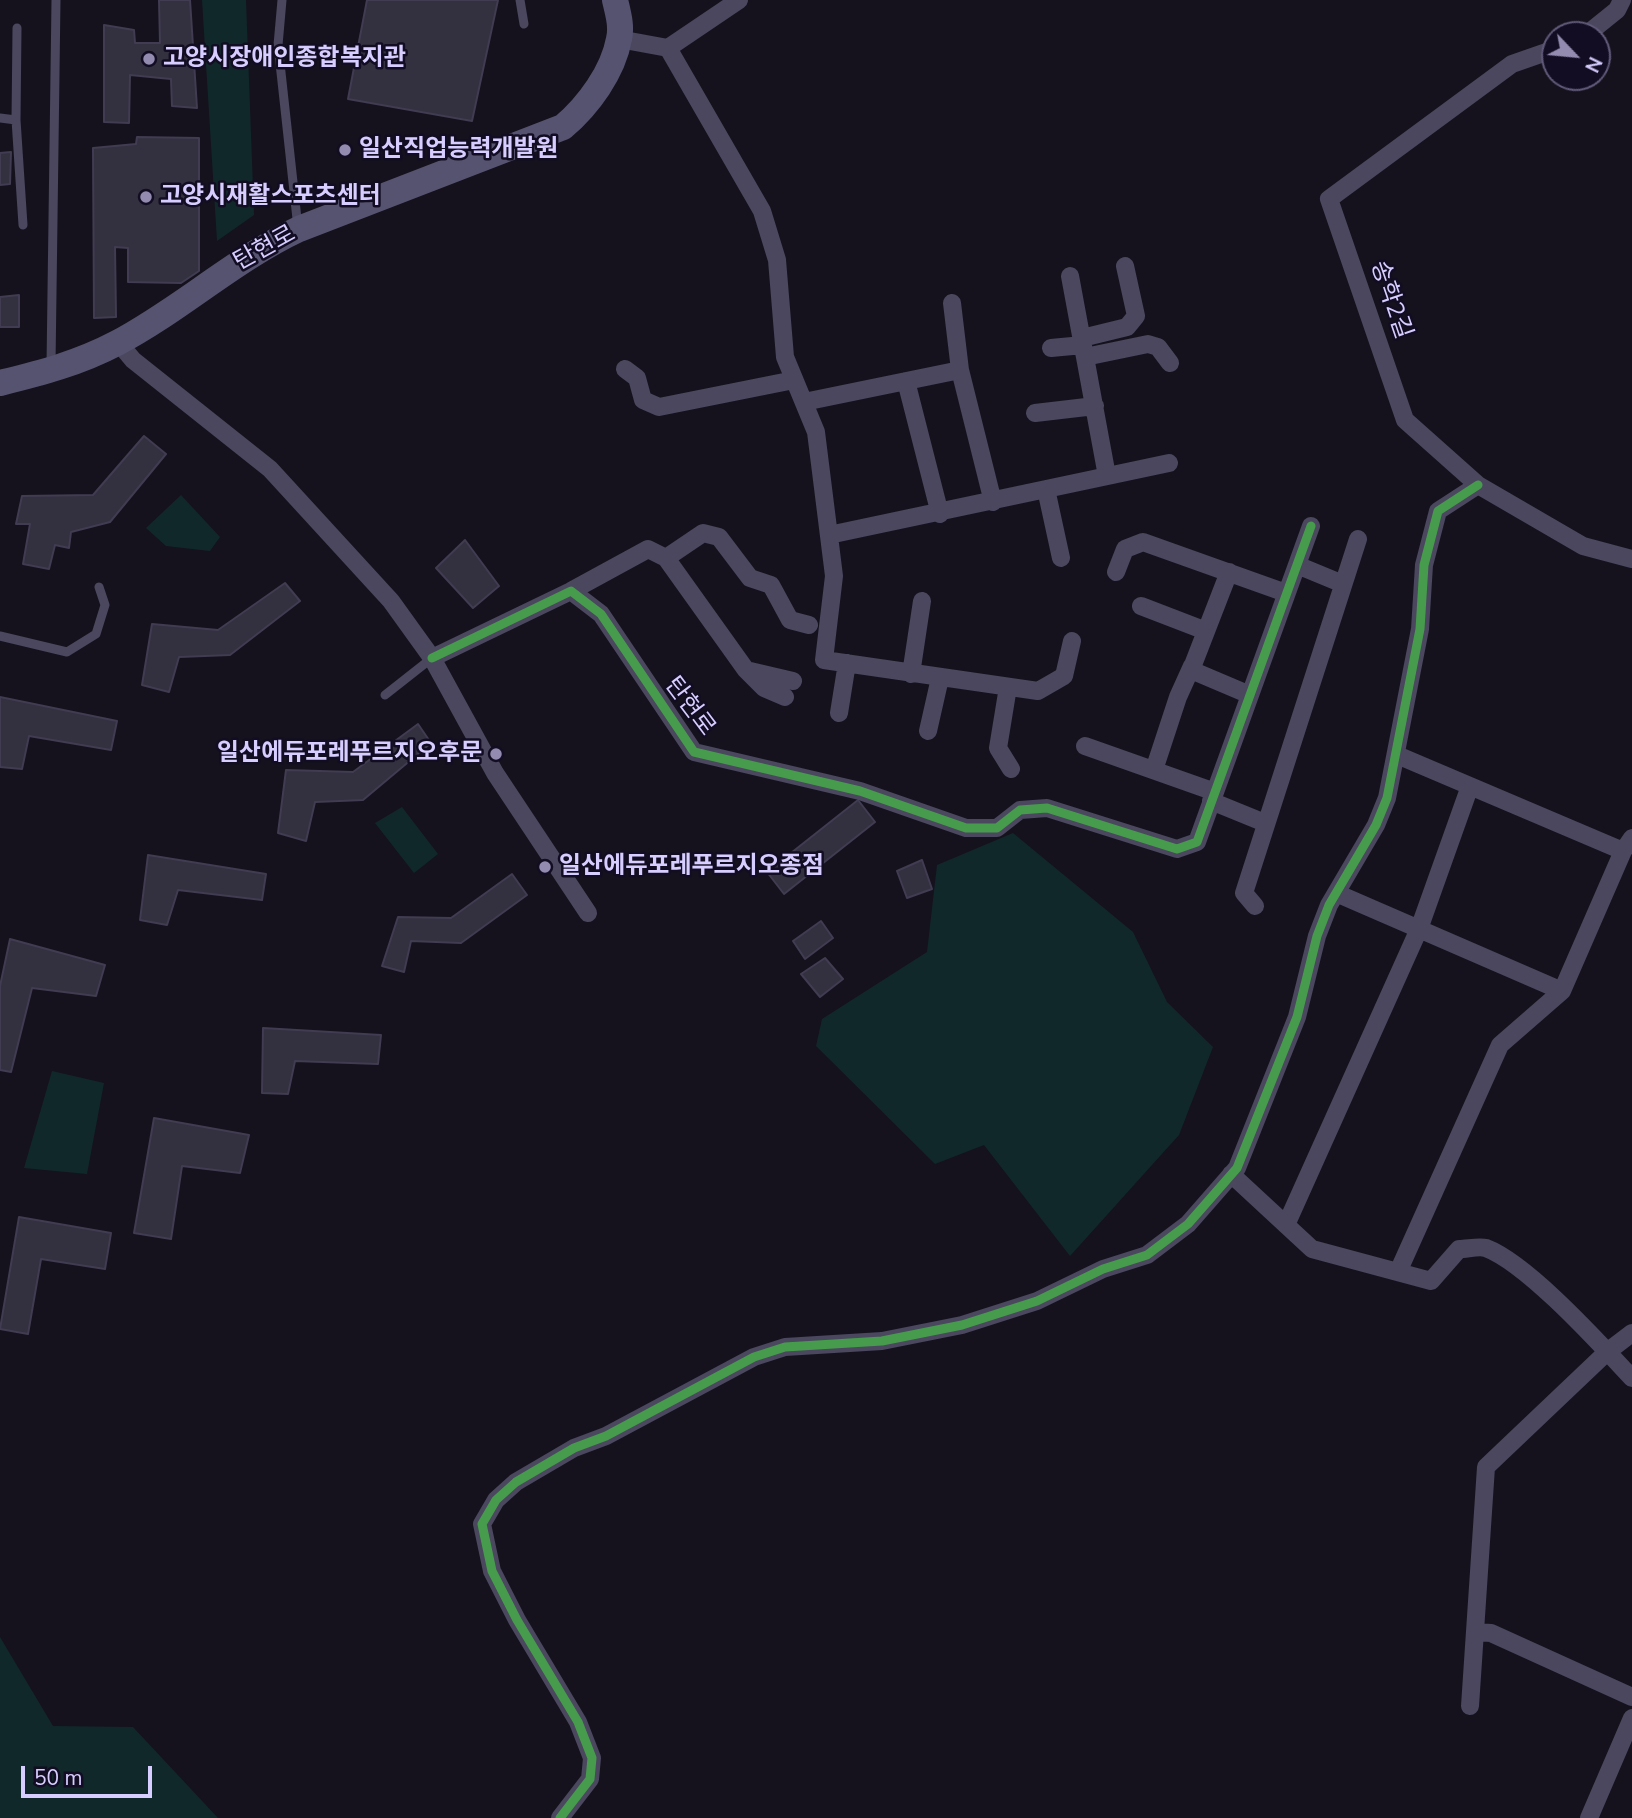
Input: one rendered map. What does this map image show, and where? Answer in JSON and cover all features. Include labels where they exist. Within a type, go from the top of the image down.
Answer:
[{"type":"main road","points":[[615,0],[619,39]]},
{"type":"main road","name":"탄현로","points":[[0,383],[51,370],[118,342],[261,247],[299,229],[563,127],[584,109],[619,39]]},
{"type":"street","points":[[619,39],[668,48],[739,0]]},
{"type":"street","points":[[1603,21],[1617,10],[1622,0]]},
{"type":"street","points":[[668,48],[762,211],[777,260],[785,357],[816,432],[834,576],[824,660],[1038,691],[1064,676],[1072,641]]},
{"type":"street","name":"송학2길","points":[[1541,54],[1512,64],[1329,200],[1405,420],[1478,485],[1583,546],[1632,559]]},
{"type":"street","points":[[1083,347],[1127,327],[1136,316],[1125,266]]},
{"type":"street","points":[[1070,276],[1107,476]]},
{"type":"street","points":[[952,303],[960,370],[993,502]]},
{"type":"street","points":[[118,342],[133,360],[279,479],[391,601],[432,658],[495,774],[588,913]]},
{"type":"street","points":[[1051,348],[1148,344],[1158,347],[1170,363]]},
{"type":"street","points":[[625,369],[637,378],[643,400],[659,407],[794,380]]},
{"type":"street","points":[[804,402],[960,370]]},
{"type":"street","points":[[906,381],[940,514]]},
{"type":"street","points":[[1035,413],[1095,406]]},
{"type":"street","points":[[829,535],[940,514],[1169,463]]},
{"type":"street","points":[[560,1818],[590,1779],[592,1758],[578,1722],[517,1620],[492,1571],[482,1524],[496,1500],[516,1482],[574,1448],[606,1436],[754,1357],[786,1347],[882,1341],[962,1325],[1037,1301],[1104,1269],[1147,1255],[1188,1224],[1237,1168],[1297,1017],[1317,936],[1336,893],[1376,825],[1387,799],[1420,629],[1424,565],[1438,511],[1478,485]]},
{"type":"street","points":[[1046,489],[1061,558]]},
{"type":"street","points":[[1213,797],[1311,526]]},
{"type":"street","points":[[666,558],[703,533],[719,537],[750,578],[771,585],[790,620],[809,625]]},
{"type":"street","points":[[1255,906],[1244,892],[1358,539]]},
{"type":"street","points":[[1115,572],[1125,549],[1143,542],[1286,593]]},
{"type":"street","points":[[432,658],[571,591],[648,549],[666,558],[746,670],[764,688],[789,689]]},
{"type":"street","points":[[1297,565],[1343,584]]},
{"type":"street","points":[[1154,770],[1178,697],[1229,572]]},
{"type":"street","name":"탄현로","points":[[571,591],[601,614],[694,752],[860,791],[966,828],[997,828],[1020,810],[1047,808],[1177,849],[1197,842],[1213,797]]},
{"type":"street","points":[[911,674],[922,601]]},
{"type":"street","points":[[1141,606],[1206,631]]},
{"type":"street","points":[[839,713],[847,663]]},
{"type":"street","points":[[1192,666],[1191,670],[1250,695]]},
{"type":"street","points":[[928,731],[940,678]]},
{"type":"street","points":[[1008,687],[998,748],[1011,769]]},
{"type":"street","points":[[1085,746],[1154,770],[1265,823]]},
{"type":"street","points":[[1397,755],[1470,786],[1627,844],[1562,991],[1500,1045],[1398,1272]]},
{"type":"street","points":[[1286,1225],[1419,929],[1470,786]]},
{"type":"street","points":[[1336,893],[1562,991]]},
{"type":"street","points":[[1231,1174],[1312,1249],[1431,1281],[1459,1249],[1485,1247],[1521,1271],[1551,1296],[1632,1378]]},
{"type":"street","points":[[1470,1706],[1486,1467],[1607,1352],[1632,1333]]},
{"type":"street","points":[[1476,1632],[1491,1633],[1632,1697]]},
{"type":"street","points":[[1589,1818],[1632,1718]]},
{"type":"lane","points":[[51,370],[56,0]]},
{"type":"lane","points":[[282,0],[278,45],[299,229]]},
{"type":"lane","points":[[520,0],[524,24]]},
{"type":"lane","points":[[17,28],[16,120],[23,225]]},
{"type":"lane","points":[[0,118],[16,120]]},
{"type":"lane","points":[[0,636],[67,652],[96,634],[105,606],[99,587]]},
{"type":"lane","points":[[385,695],[432,658]]},
{"type":"green space","points":[[202,0],[246,0],[254,215],[217,241]]},
{"type":"green space","points":[[181,495],[220,537],[210,551],[166,546],[146,528]]},
{"type":"green space","points":[[402,807],[438,854],[414,873],[375,823]]},
{"type":"green space","points":[[1013,833],[1133,932],[1167,1002],[1213,1047],[1179,1135],[1070,1256],[984,1145],[935,1164],[816,1046],[822,1019],[927,952],[937,865]]},
{"type":"green space","points":[[52,1071],[104,1083],[87,1174],[24,1168]]},
{"type":"green space","points":[[0,1637],[53,1726],[133,1727],[218,1818],[0,1818]]},
{"type":"building","name":"고양시장애인종합복지관","points":[[159,0],[190,0],[197,108],[172,106],[171,79],[130,75],[129,123],[104,122],[104,25],[134,30],[135,43],[160,43]]},
{"type":"building","points":[[367,0],[498,0],[472,121],[348,99]]},
{"type":"building","name":"고양시재활스포츠센터","points":[[137,137],[199,138],[199,271],[181,283],[128,282],[128,248],[115,247],[116,317],[94,318],[93,148],[136,144]]},
{"type":"building","points":[[11,152],[10,184],[0,185],[0,153]]},
{"type":"building","points":[[19,295],[19,327],[0,327],[0,297]]},
{"type":"building","points":[[144,436],[166,454],[110,522],[71,532],[69,548],[55,545],[49,569],[23,564],[30,524],[16,524],[22,496],[93,495]]},
{"type":"building","points":[[465,540],[499,586],[473,608],[436,568]]},
{"type":"building","points":[[285,583],[300,601],[230,655],[179,657],[169,692],[142,685],[152,624],[218,630]]},
{"type":"building","points":[[0,697],[117,721],[111,750],[29,736],[22,769],[0,767]]},
{"type":"building","points":[[418,724],[431,743],[363,800],[315,802],[306,841],[278,833],[286,770],[353,772]]},
{"type":"building","points":[[858,800],[875,822],[784,894],[767,872]]},
{"type":"building","points":[[148,855],[266,874],[262,900],[178,890],[167,925],[140,920]]},
{"type":"building","points":[[922,860],[932,889],[907,898],[897,871]]},
{"type":"building","points":[[512,874],[527,895],[461,943],[411,941],[404,972],[382,966],[398,917],[451,918]]},
{"type":"building","points":[[821,921],[833,938],[805,959],[793,941]]},
{"type":"building","points":[[10,939],[105,965],[96,996],[32,988],[11,1072],[0,1070],[0,986]]},
{"type":"building","points":[[825,958],[843,979],[820,997],[801,974]]},
{"type":"building","points":[[263,1028],[381,1035],[378,1064],[295,1061],[288,1094],[262,1093]]},
{"type":"building","points":[[154,1118],[249,1135],[240,1173],[182,1166],[171,1239],[134,1233]]},
{"type":"building","points":[[19,1217],[111,1233],[105,1269],[41,1259],[28,1334],[0,1329]]},
{"type":"cycle path","points":[[560,1818],[590,1779],[592,1758],[578,1722],[517,1620],[492,1571],[482,1524],[496,1500],[516,1482],[574,1448],[606,1436],[754,1357],[785,1347],[882,1341],[962,1325],[1037,1301],[1103,1269],[1147,1255],[1188,1224],[1237,1168],[1297,1017],[1317,936],[1329,905],[1376,825],[1387,798],[1420,629],[1424,565],[1438,511],[1478,485]]},
{"type":"cycle path","points":[[432,658],[571,591],[601,614],[694,752],[860,791],[966,828],[997,828],[1020,810],[1047,808],[1177,849],[1197,842],[1311,526]]},
{"type":"place","name":"고양시장애인종합복지관","points":[[149,59]]},
{"type":"place","name":"일산직업능력개발원","points":[[345,150]]},
{"type":"place","name":"고양시재활스포츠센터","points":[[146,197]]},
{"type":"place","name":"일산에듀포레푸르지오후문","points":[[496,754]]},
{"type":"place","name":"일산에듀포레푸르지오종점","points":[[545,867]]}]
